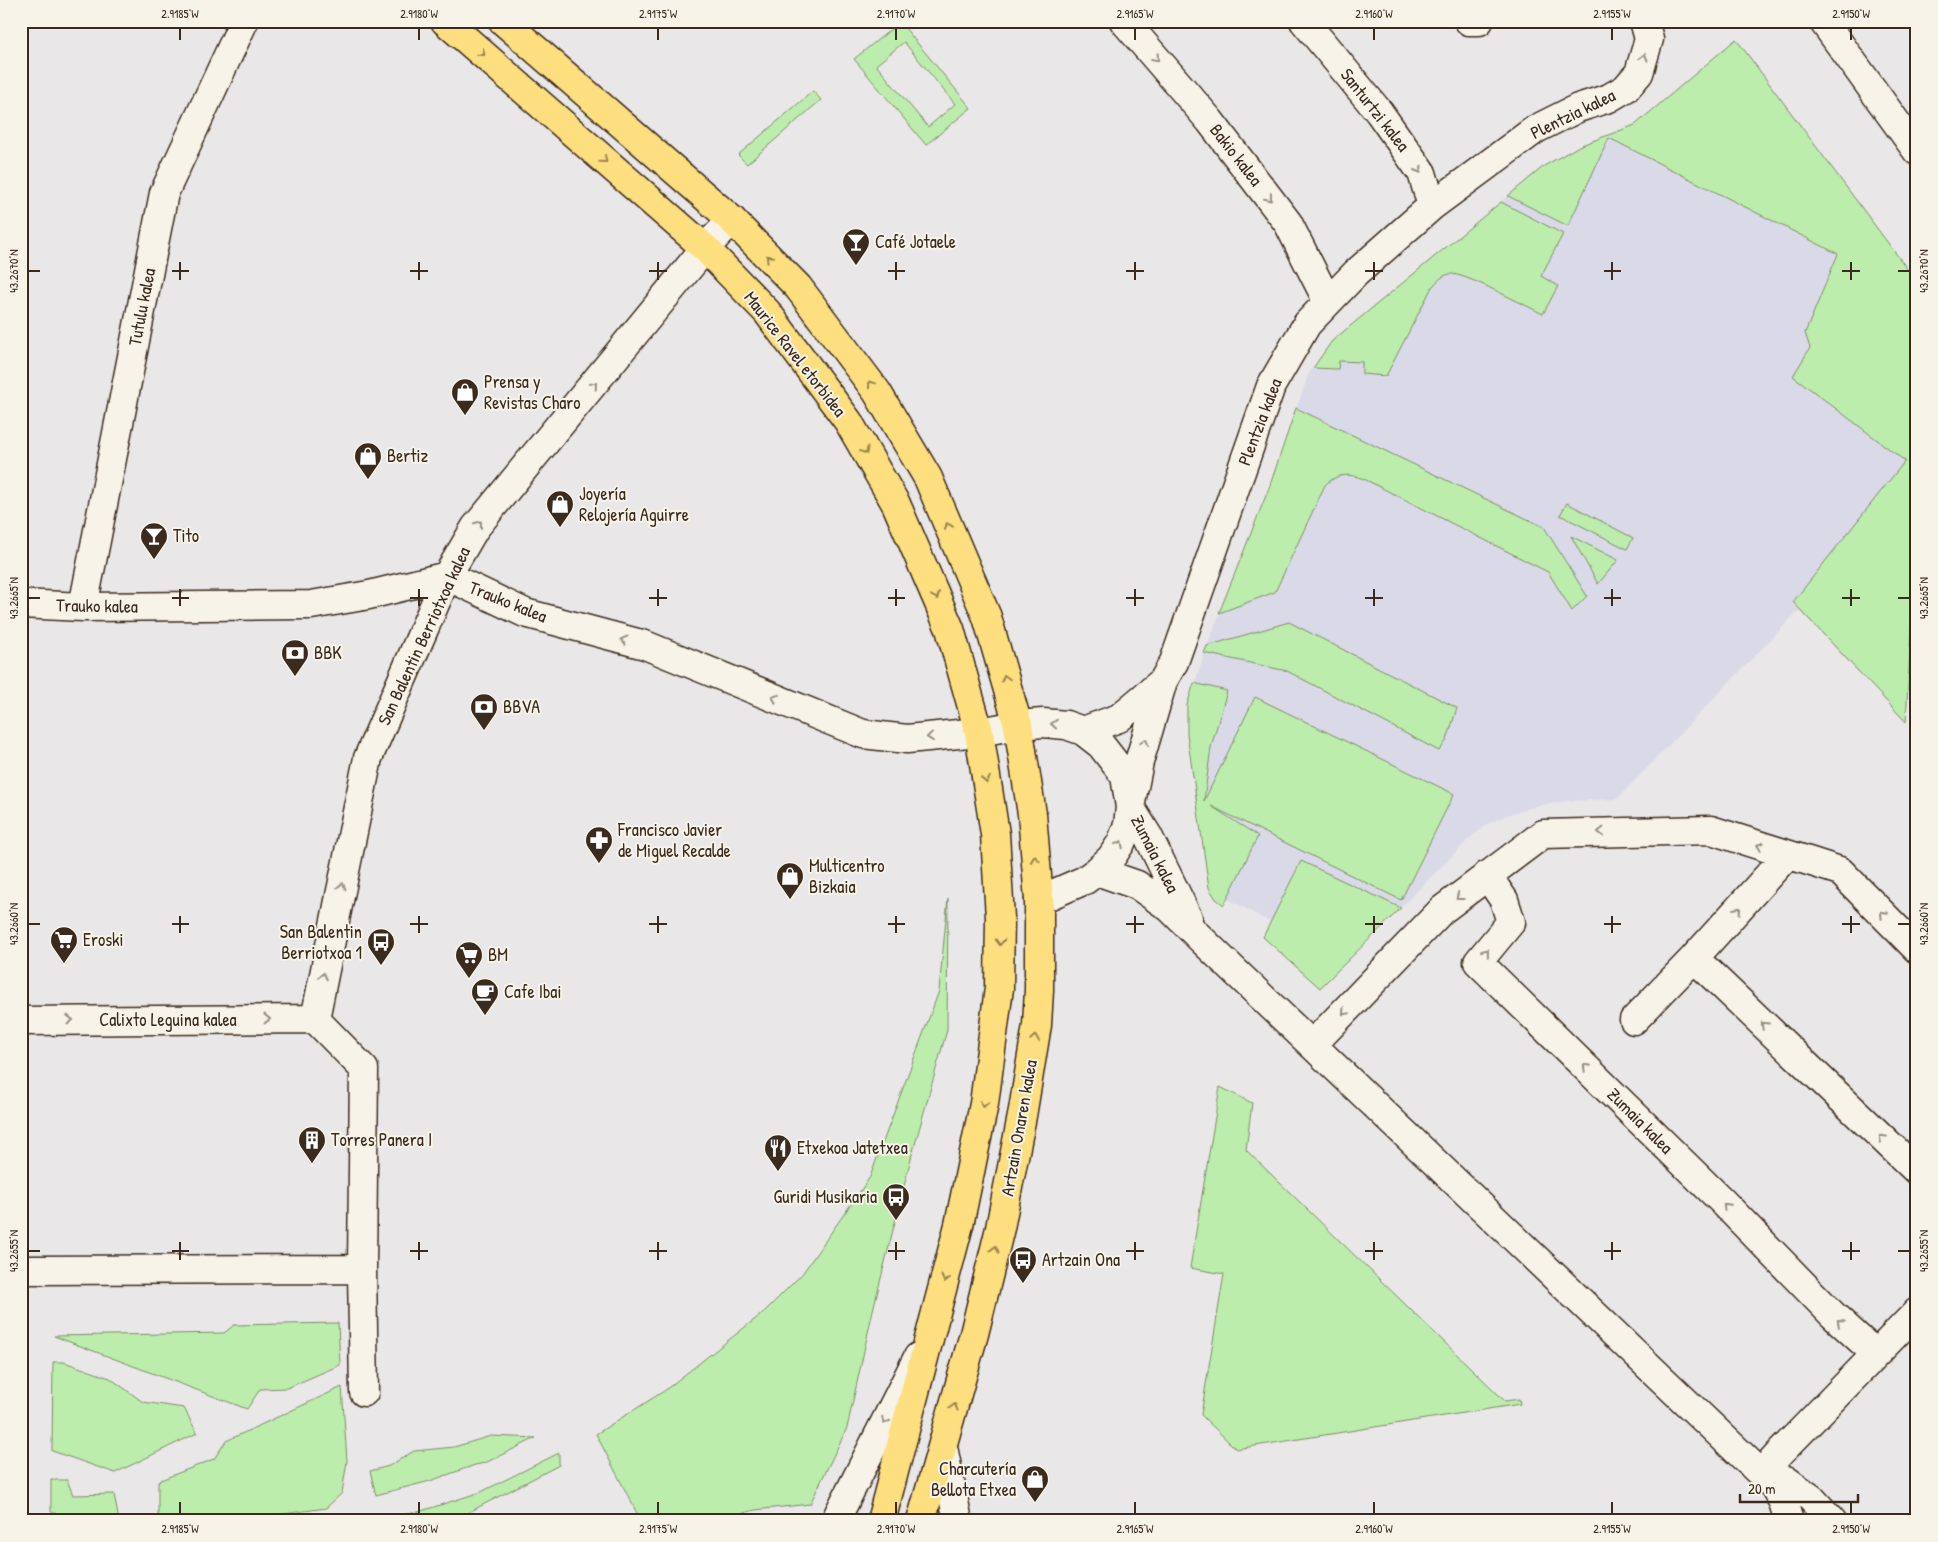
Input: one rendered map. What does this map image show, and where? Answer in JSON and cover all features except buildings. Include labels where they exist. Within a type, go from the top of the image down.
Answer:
[{"type":"main road","name":"Maurice Ravel etorbidea","points":[[445,21],[705,248],[767,312],[848,421],[896,504],[950,629],[978,732]]},
{"type":"main road","points":[[503,21],[732,220],[798,287],[877,392],[928,478],[987,617],[1018,725]]},
{"type":"main road","name":"Artzain Onaren kalea","points":[[921,1521],[974,1334],[998,1238],[1022,1116],[1037,1025],[1039,900],[1032,814],[1018,725]]},
{"type":"main road","points":[[881,1521],[960,1225],[984,1104],[999,988],[1000,918],[995,834],[978,732]]},
{"type":"street","name":"Tutulu kalea","points":[[83,607],[164,193],[244,21]]},
{"type":"street","name":"Bakio kalea","points":[[1124,21],[1210,121],[1288,223],[1328,302]]},
{"type":"street","name":"Santurtzi kalea","points":[[1304,21],[1379,112],[1422,173],[1432,206]]},
{"type":"street","points":[[1469,21],[1479,21]]},
{"type":"street","name":"Plentzia kalea","points":[[1083,731],[1119,718],[1163,681],[1174,662],[1271,386],[1307,324],[1356,273],[1432,206],[1536,129],[1578,108],[1609,98],[1626,88],[1639,73],[1649,39],[1644,21]]},
{"type":"street","points":[[1822,21],[1917,150]]},
{"type":"street","name":"San Balentin Berriotxoa kalea","points":[[315,1019],[368,758],[447,576],[476,528],[705,248],[732,220]]},
{"type":"street","name":"Trauko kalea","points":[[21,604],[83,607],[311,605],[368,595],[447,576],[525,613],[645,645],[863,734],[908,740],[1042,723],[1066,725],[1083,731]]},
{"type":"street","name":"Zumaia kalea","points":[[1163,681],[1139,762],[1130,807],[1148,836],[1182,908],[1199,937]]},
{"type":"street","points":[[1039,900],[1084,880],[1097,871],[1111,858],[1121,843],[1128,825],[1130,807],[1125,776],[1101,745],[1083,731]]},
{"type":"street","points":[[1312,1045],[1442,910],[1543,834],[1711,830],[1840,871],[1917,949]]},
{"type":"street","points":[[1634,1020],[1694,958],[1787,855]]},
{"type":"street","name":"Zumaia kalea","points":[[1097,871],[1136,885],[1170,908],[1774,1486],[1783,1502],[1789,1520]]},
{"type":"street","name":"Zumaia kalea","points":[[1487,875],[1504,900],[1511,922],[1478,962],[1715,1194],[1832,1315],[1876,1354]]},
{"type":"street","points":[[1694,958],[1917,1171]]},
{"type":"street","points":[[315,1019],[364,1069],[362,1269],[364,1392]]},
{"type":"street","name":"Calixto Leguina kalea","points":[[21,1021],[315,1019]]},
{"type":"street","points":[[21,1270],[362,1269]]},
{"type":"street","points":[[1832,1521],[1811,1498],[1786,1480],[1761,1474],[1917,1312]]},
{"type":"street","points":[[835,1521],[931,1331]]},
{"type":"street","points":[[943,1447],[958,1521]]},
{"type":"shaded area","points":[[1736,39],[1917,282],[1917,518],[1906,722],[1799,610],[1617,799],[1568,801],[1540,805],[1507,815],[1487,824],[1467,841],[1320,988],[1263,937],[1270,922],[1228,899],[1224,905],[1216,899],[1209,888],[1187,734],[1187,705],[1210,638],[1269,488],[1309,373],[1332,341],[1544,166],[1579,146],[1635,125]]},
{"type":"green space","points":[[900,22],[971,108],[926,145],[854,59]],"holes":[[[904,42],[955,104],[928,127],[876,65]]]},
{"type":"green space","points":[[1736,39],[1917,282],[1917,518],[1906,722],[1793,602],[1905,461],[1793,376],[1810,348],[1805,333],[1838,254],[1609,138],[1568,226],[1508,196],[1544,166],[1579,146],[1635,125]]},
{"type":"green space","points":[[813,91],[821,100],[747,164],[738,155]]},
{"type":"green space","points":[[1501,202],[1563,234],[1541,276],[1558,286],[1543,314],[1468,278],[1450,274],[1440,279],[1432,287],[1386,376],[1362,374],[1362,362],[1339,361],[1338,369],[1313,368],[1332,341]]},
{"type":"green space","points":[[1296,408],[1544,527],[1587,596],[1572,611],[1548,572],[1366,480],[1344,475],[1335,478],[1325,485],[1275,592],[1219,613],[1269,488]]},
{"type":"green space","points":[[1567,503],[1633,538],[1627,549],[1560,515]]},
{"type":"green space","points":[[1571,536],[1618,560],[1598,584]]},
{"type":"green space","points":[[1289,622],[1457,708],[1447,740],[1439,751],[1287,671],[1204,653],[1207,646]]},
{"type":"green space","points":[[1194,683],[1227,691],[1211,747],[1204,801],[1255,697],[1454,794],[1401,900],[1211,806],[1258,836],[1224,905],[1216,899],[1209,888],[1187,734],[1187,705]]},
{"type":"green space","points":[[1301,861],[1401,908],[1320,988],[1263,937]]},
{"type":"green space","points":[[948,898],[947,1030],[910,1162],[873,1310],[847,1428],[810,1504],[755,1510],[713,1521],[641,1521],[596,1434],[664,1391],[763,1313],[802,1274],[870,1177],[939,991]]},
{"type":"green space","points":[[1220,1087],[1252,1103],[1246,1150],[1505,1401],[1519,1399],[1520,1404],[1236,1449],[1201,1415],[1224,1274],[1190,1268]]},
{"type":"green space","points":[[338,1323],[340,1365],[287,1388],[260,1389],[247,1409],[54,1336],[224,1333],[234,1325]]},
{"type":"green space","points":[[53,1362],[64,1362],[110,1378],[143,1402],[184,1408],[197,1433],[115,1473],[52,1451]]},
{"type":"green space","points":[[342,1387],[347,1461],[342,1493],[326,1508],[232,1521],[158,1521],[158,1481],[214,1459],[226,1441]]},
{"type":"green space","points":[[491,1436],[536,1438],[485,1463],[430,1481],[376,1495],[370,1471],[389,1466],[414,1451],[454,1447]]},
{"type":"green space","points":[[559,1453],[559,1465],[452,1521],[366,1521],[418,1512],[481,1492]]},
{"type":"green space","points":[[51,1480],[67,1480],[73,1495],[114,1494],[119,1521],[84,1521],[51,1512]]},
{"type":"place","name":"Café Jotaele","points":[[856,266]]},
{"type":"place","name":"Prensa y Revistas Charo","points":[[465,416]]},
{"type":"place","name":"Bertiz","points":[[368,480]]},
{"type":"place","name":"Joyería Relojería Aguirre","points":[[560,528]]},
{"type":"place","name":"Tito","points":[[154,560]]},
{"type":"place","name":"BBK","points":[[295,677]]},
{"type":"place","name":"BBVA","points":[[484,731]]},
{"type":"place","name":"Francisco Javier de Miguel Recalde","points":[[599,864]]},
{"type":"place","name":"Multicentro Bizkaia","points":[[790,900]]},
{"type":"place","name":"Eroski","points":[[64,964]]},
{"type":"place","name":"San Balentin Berriotxoa 1","points":[[381,966]]},
{"type":"place","name":"BM","points":[[469,979]]},
{"type":"place","name":"Cafe Ibai","points":[[485,1016]]},
{"type":"place","name":"Torres Panera I","points":[[312,1164]]},
{"type":"place","name":"Etxekoa Jatetxea","points":[[778,1172]]},
{"type":"place","name":"Guridi Musikaria","points":[[896,1221]]},
{"type":"place","name":"Artzain Ona","points":[[1023,1284]]},
{"type":"place","name":"Charcutería Bellota Etxea","points":[[1035,1503]]}]
